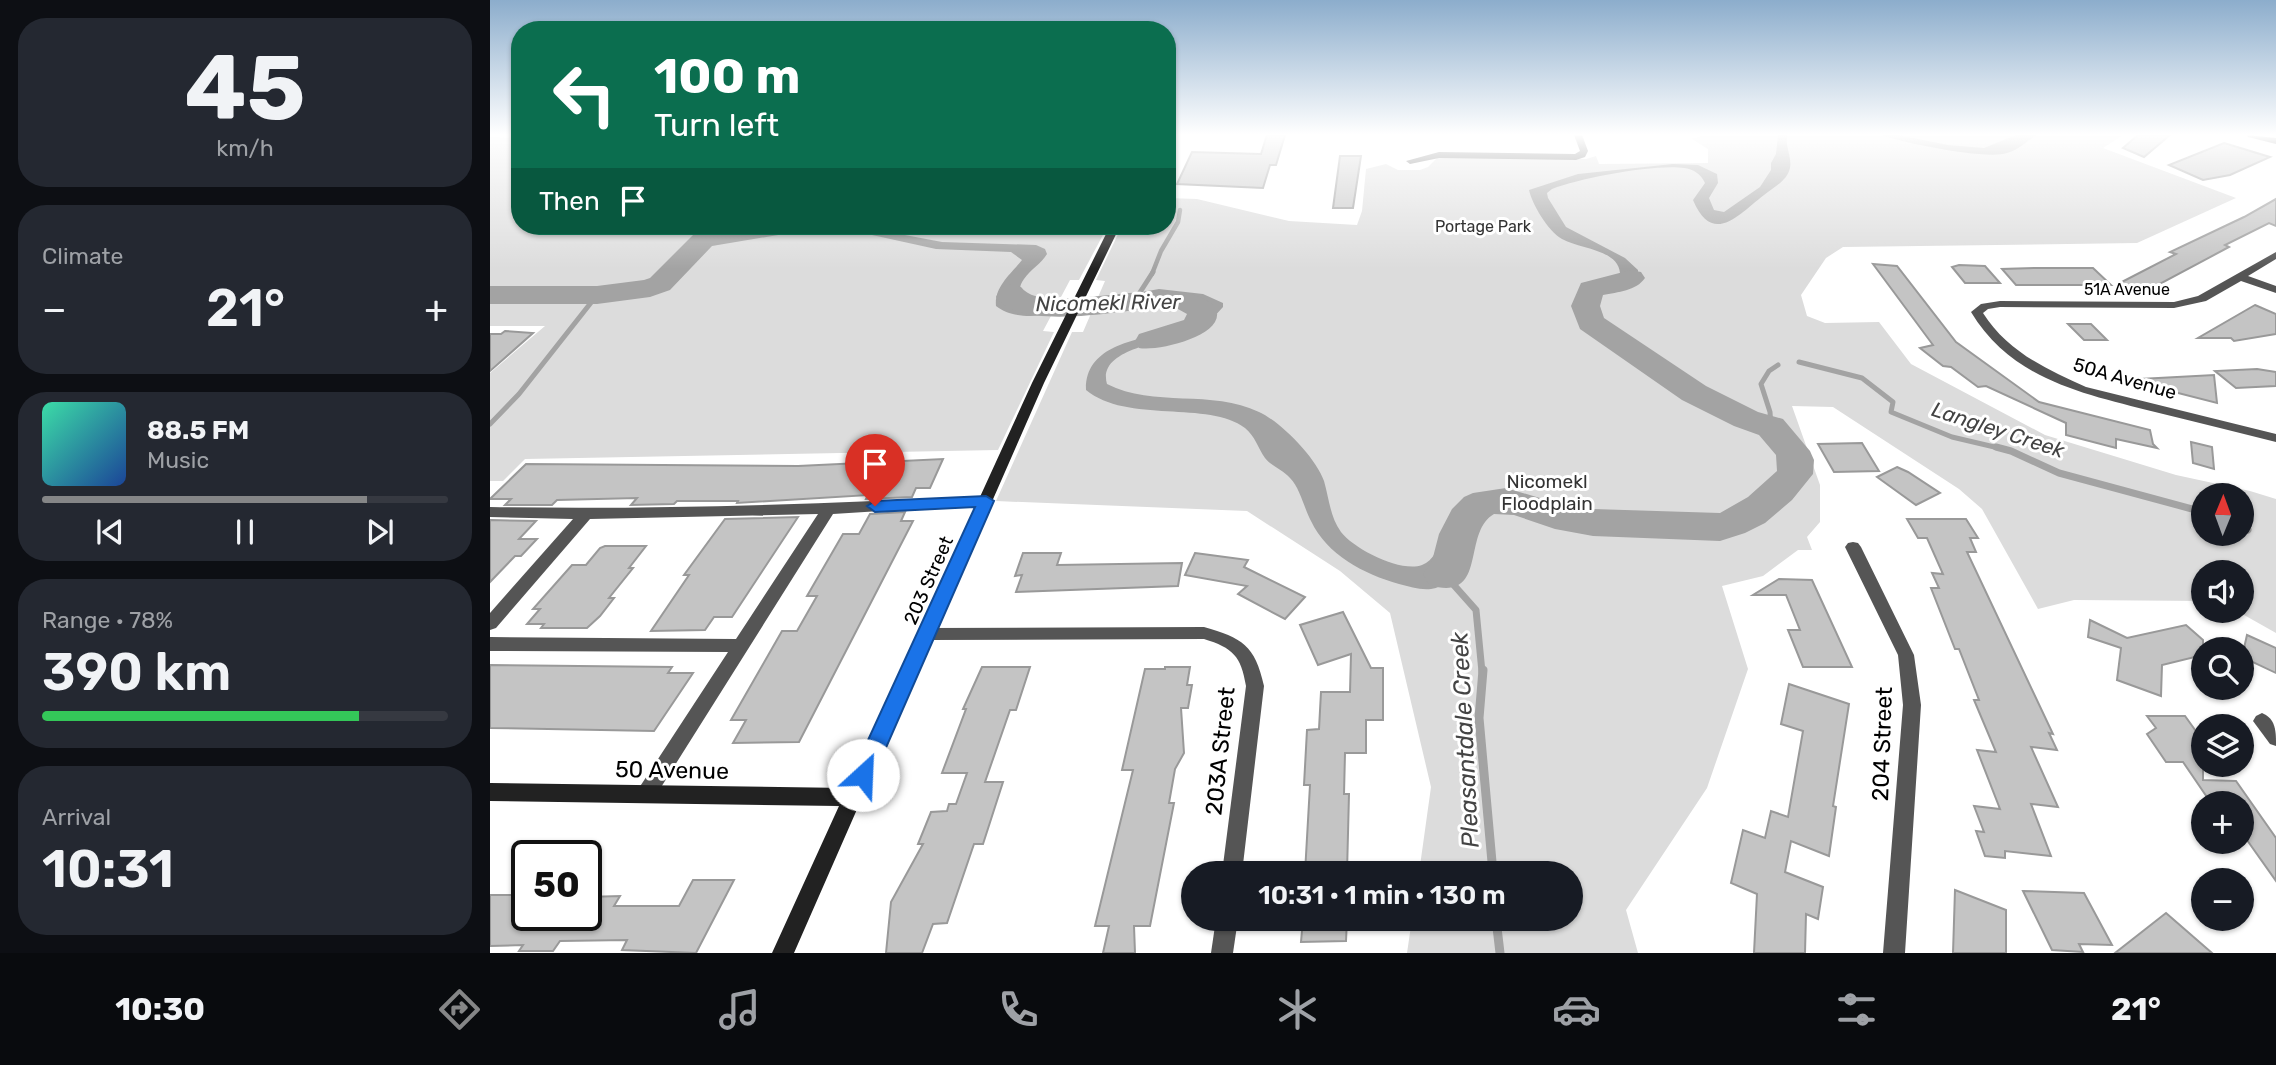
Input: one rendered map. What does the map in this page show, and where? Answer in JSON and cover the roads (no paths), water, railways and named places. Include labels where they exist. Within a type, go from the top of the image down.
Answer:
[{"type":"main road","name":"203 Street","points":[[783,953],[1062,332],[1110,235]]},
{"type":"main road","name":"50 Avenue","points":[[490,792],[853,797]]},
{"type":"street","name":"51A Avenue","points":[[1982,321],[1978,312],[1984,306],[2000,304],[2174,305],[2202,299],[2276,255]]},
{"type":"street","points":[[2241,276],[2276,290]]},
{"type":"street","name":"50A Avenue","points":[[1982,321],[1997,340],[2022,358],[2056,379],[2082,390],[2276,438]]},
{"type":"street","points":[[490,512],[586,514],[829,509],[986,501]]},
{"type":"street","points":[[646,794],[829,509]]},
{"type":"street","points":[[490,624],[586,514]]},
{"type":"street","name":"204 Street","points":[[1853,547],[1906,655],[1912,705],[1894,953]]},
{"type":"street","name":"203A Street","points":[[927,634],[1204,633],[1232,641],[1251,660],[1255,686],[1233,861]]},
{"type":"street","points":[[490,645],[741,646]]},
{"type":"street","points":[[2262,721],[2276,738]]},
{"type":"street","points":[[1223,953],[1226,931]]},
{"type":"water","points":[[1561,179],[1586,179],[1552,189],[1547,193],[1548,198],[1566,227],[1625,258],[1638,270],[1638,277],[1591,295],[1576,295],[1586,284],[1617,276],[1620,273],[1618,265],[1605,254],[1562,239],[1551,230],[1541,217],[1529,190]]},
{"type":"water","points":[[1702,179],[1718,179],[1709,198],[1714,210],[1724,212],[1760,187],[1765,179],[1784,179],[1736,217],[1718,224],[1709,222],[1693,200],[1705,183]]},
{"type":"water","points":[[872,235],[905,235],[942,242],[1036,245],[1045,249],[1047,254],[1024,279],[1020,286],[1021,292],[1030,299],[1058,303],[1052,314],[1038,316],[1016,315],[1002,310],[996,306],[1000,287],[1022,260],[1011,252],[936,249]]},
{"type":"water","points":[[1159,289],[1203,294],[1223,303],[1223,307],[1212,319],[1191,319],[1193,312],[1184,307],[1159,304],[1092,312],[1097,300]]},
{"type":"water","points":[[1206,324],[1184,335],[1146,345],[1120,356],[1111,363],[1106,372],[1107,384],[1144,395],[1222,401],[1241,405],[1268,417],[1297,442],[1314,462],[1324,481],[1332,514],[1341,532],[1347,539],[1378,558],[1402,566],[1422,565],[1432,558],[1446,537],[1459,528],[1476,534],[1450,579],[1434,588],[1417,588],[1373,575],[1348,562],[1318,533],[1293,482],[1268,461],[1245,428],[1230,420],[1211,415],[1123,406],[1103,400],[1086,390],[1093,364],[1112,349],[1137,339]]},
{"type":"waterway","points":[[1176,225],[1180,210]]},
{"type":"waterway","name":"Nicomekl River","points":[[490,295],[597,295],[650,288],[660,284],[703,240],[732,235]]},
{"type":"waterway","points":[[1152,273],[1170,235]]},
{"type":"waterway","points":[[1137,297],[1152,273]]},
{"type":"waterway","name":"Nicomekl River","points":[[1443,574],[1451,568],[1458,534],[1465,518],[1470,511],[1486,502],[1506,501],[1555,516],[1593,523],[1720,527],[1752,513],[1795,474],[1796,460],[1792,451],[1771,427],[1746,419],[1694,393],[1591,323],[1586,306],[1591,289],[1621,283],[1631,278]]},
{"type":"waterway","name":"Nicomekl River","points":[[1011,293],[1011,297],[1031,306],[1082,307],[1164,298],[1186,301],[1202,310],[1202,318],[1195,326],[1150,341]]},
{"type":"waterway","points":[[490,424],[519,394],[597,295]]},
{"type":"waterway","name":"Langley Creek","points":[[1799,362],[1862,378],[1893,402],[1891,412],[1952,437],[2003,449]]},
{"type":"waterway","name":"Langley Creek","points":[[1771,427],[1770,412],[1761,384],[1769,371],[1778,365]]},
{"type":"waterway","name":"Langley Creek","points":[[1996,447],[2059,473],[2191,509]]},
{"type":"waterway","name":"Pleasantdale Creek","points":[[1444,574],[1476,610],[1482,672]]},
{"type":"waterway","name":"Pleasantdale Creek","points":[[1483,670],[1479,718],[1492,861]]},
{"type":"waterway","name":"Pleasantdale Creek","points":[[1497,931],[1500,953]]},
{"type":"park label","name":"Portage Park","points":[[1483,226]]},
{"type":"park label","name":"Nicomekl Floodplain","points":[[1547,492]]}]
